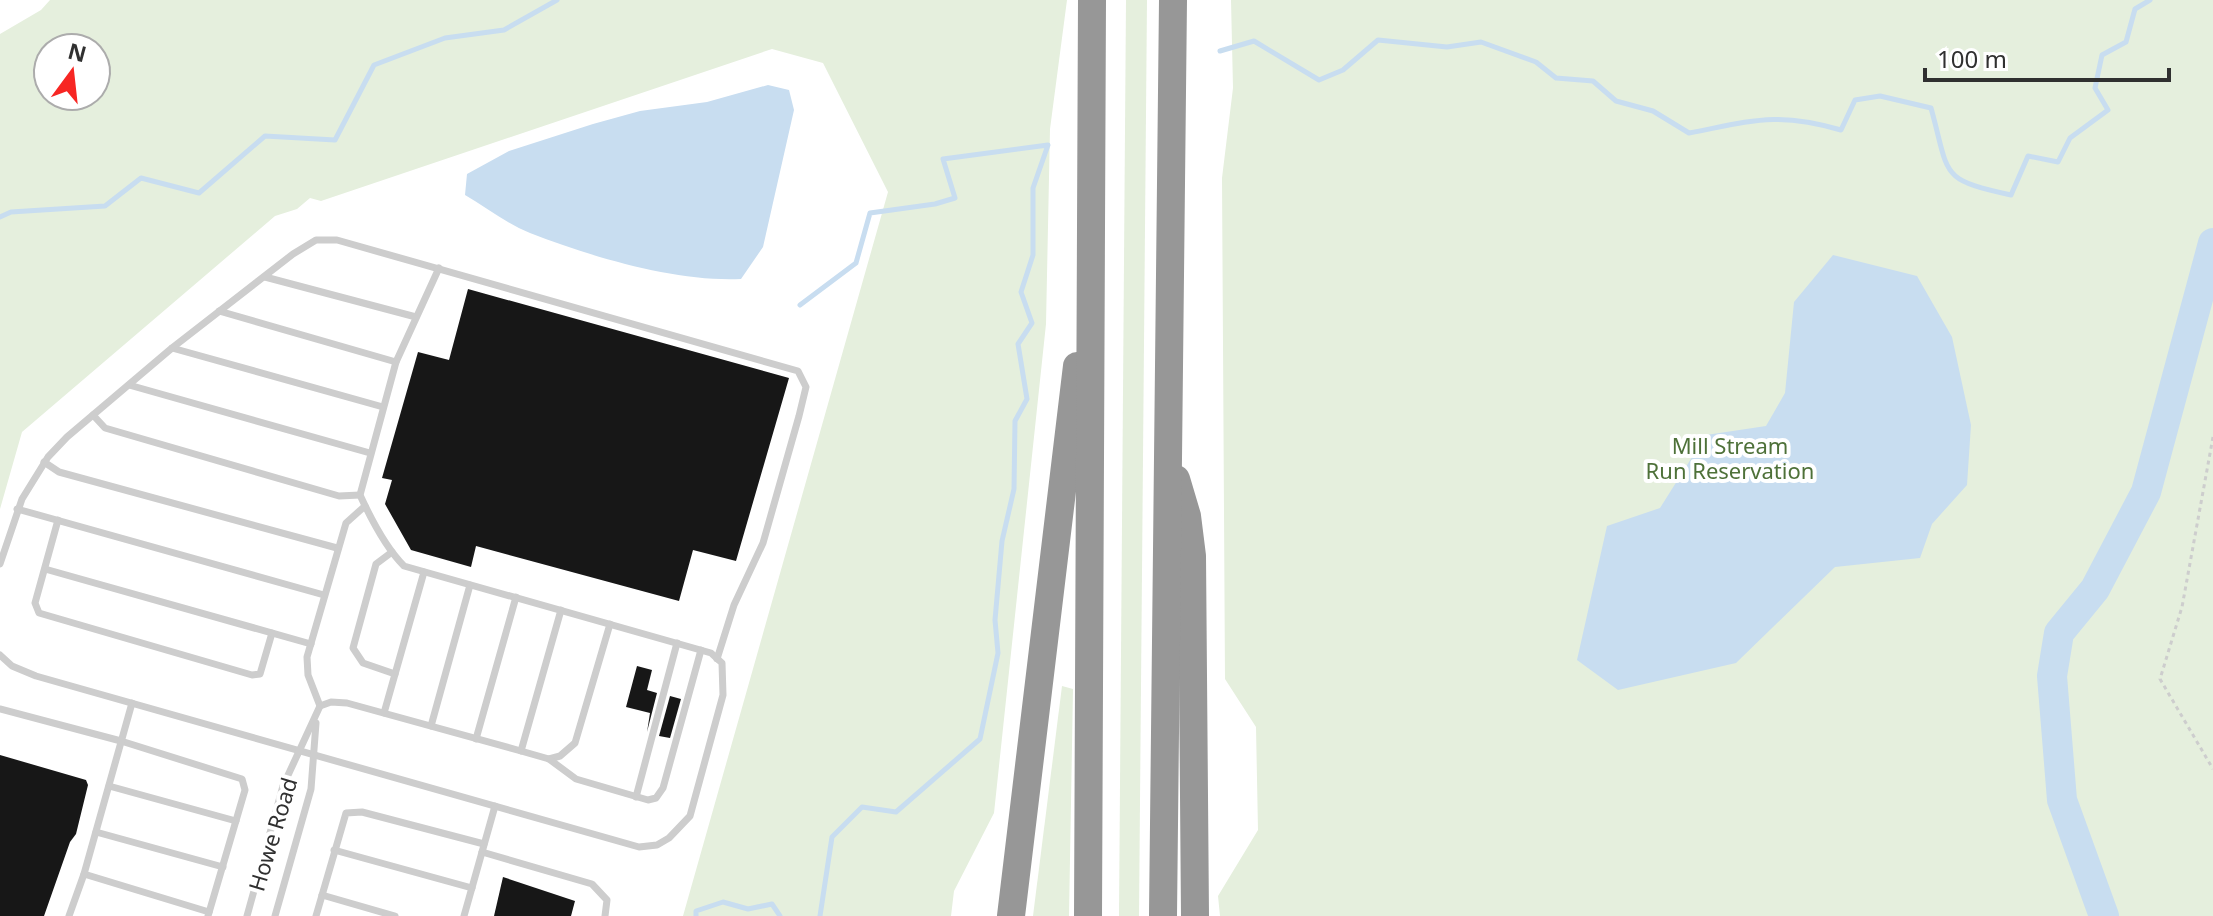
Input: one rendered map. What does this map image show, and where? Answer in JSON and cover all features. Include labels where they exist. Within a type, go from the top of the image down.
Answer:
[{"type":"highway","points":[[1088,916],[1092,0]]},
{"type":"highway","points":[[1163,916],[1173,0]]},
{"type":"highway","points":[[1011,916],[1093,230]]},
{"type":"highway","points":[[1168,449],[1187,516],[1192,556],[1195,916]]},
{"type":"lane","points":[[0,564],[17,509],[44,462],[93,415],[172,348],[310,242],[325,239],[439,268],[792,368],[801,376],[805,395],[763,543],[734,605],[717,659]]},
{"type":"lane","points":[[0,655],[22,671],[639,847],[657,845],[682,829],[696,799],[723,695],[722,663],[701,650],[404,566],[392,552],[360,495],[396,362],[439,268]]},
{"type":"lane","points":[[265,277],[416,317]]},
{"type":"lane","points":[[219,311],[396,362]]},
{"type":"lane","points":[[172,348],[383,407]]},
{"type":"lane","points":[[129,385],[370,453]]},
{"type":"lane","points":[[93,415],[105,428],[339,496],[360,495]]},
{"type":"lane","points":[[44,462],[59,472],[337,548]]},
{"type":"lane","points":[[316,719],[320,706],[308,675],[311,644],[346,523],[365,506]]},
{"type":"lane","points":[[17,509],[324,595]]},
{"type":"lane","points":[[58,520],[35,603],[39,613],[252,675],[260,674],[272,633]]},
{"type":"lane","points":[[392,552],[376,564],[353,648],[363,663],[395,674]]},
{"type":"lane","points":[[45,569],[311,644]]},
{"type":"lane","points":[[384,713],[424,572]]},
{"type":"lane","points":[[431,726],[470,585]]},
{"type":"lane","points":[[476,739],[516,597]]},
{"type":"lane","points":[[521,751],[561,610]]},
{"type":"lane","points":[[549,759],[560,756],[575,743],[610,624]]},
{"type":"lane","points":[[636,797],[677,643]]},
{"type":"lane","points":[[320,706],[331,702],[347,703],[384,713],[549,759],[576,779],[636,797],[656,798],[663,788],[701,650]]},
{"type":"lane","points":[[71,915],[132,703]]},
{"type":"lane","points":[[0,709],[121,741],[242,779],[245,790],[209,914],[84,874]]},
{"type":"lane","name":"Howe Road","points":[[247,916],[283,786],[316,719]]},
{"type":"lane","name":"Howe Road","points":[[275,916],[311,789],[316,719]]},
{"type":"lane","points":[[109,786],[236,821]]},
{"type":"lane","points":[[464,916],[495,806]]},
{"type":"lane","points":[[316,916],[343,819],[346,813],[355,811],[592,884],[607,900],[605,916]]},
{"type":"lane","points":[[96,832],[223,867]]},
{"type":"lane","points":[[334,850],[472,888]]},
{"type":"lane","points":[[322,895],[395,916]]},
{"type":"path","points":[[2213,437],[2182,607],[2160,679],[2213,769]]},
{"type":"green space","points":[[50,0],[1067,0],[1050,129],[1046,324],[994,813],[954,891],[951,916],[683,916],[888,192],[823,63],[772,49],[321,201],[310,198],[297,209],[275,216],[22,432],[0,509],[0,34],[41,10]]},
{"type":"green space","points":[[1126,0],[1147,0],[1139,916],[1119,916]]},
{"type":"green space","name":"Mill Stream Run Reservation","points":[[1231,0],[2213,0],[2213,916],[1220,916],[1218,896],[1258,830],[1256,727],[1225,679],[1222,178],[1233,88]]},
{"type":"green space","points":[[1062,686],[1073,689],[1069,916],[1033,916]]},
{"type":"water","points":[[768,85],[789,90],[794,110],[763,247],[741,279],[662,272],[607,259],[521,229],[465,195],[467,174],[509,151],[640,111],[707,102]]},
{"type":"water","points":[[1833,255],[1917,276],[1952,337],[1971,425],[1967,485],[1932,524],[1920,558],[1835,567],[1736,663],[1618,690],[1577,660],[1607,526],[1660,508],[1706,435],[1766,426],[1785,393],[1794,302]]},
{"type":"building","points":[[468,289],[789,378],[736,561],[693,550],[679,601],[476,546],[471,567],[411,550],[385,504],[392,480],[382,478],[418,352],[449,360]]},
{"type":"building","points":[[637,666],[652,670],[647,690],[657,693],[647,732],[650,713],[626,707]]},
{"type":"building","points":[[670,696],[681,699],[670,738],[659,736]]},
{"type":"building","points":[[0,755],[86,780],[88,785],[76,834],[70,842],[44,916],[0,916]]},
{"type":"building","points":[[503,877],[575,901],[571,916],[494,916]]},
{"type":"waterway","points":[[0,217],[11,212],[105,206],[141,178],[199,193],[265,136],[335,140],[374,65],[445,38],[504,30],[557,0]]},
{"type":"waterway","points":[[1220,51],[1254,41],[1319,80],[1343,70],[1378,40],[1447,47],[1481,42],[1536,62],[1556,78],[1593,81],[1616,101],[1653,111],[1689,133],[1781,119],[1841,130],[1855,100],[1880,96],[1931,108],[1945,161],[1951,171],[1970,184],[2011,195],[2028,156],[2058,162],[2070,138],[2108,110],[2095,88],[2102,55],[2126,42],[2135,9],[2150,0]]},
{"type":"waterway","points":[[800,305],[856,263],[870,213],[935,204],[955,198],[943,159],[1048,145],[1033,188],[1033,255],[1021,292],[1032,323],[1018,344],[1027,399],[1015,421],[1014,489],[1002,541],[995,620],[998,653],[980,739],[896,812],[862,807],[832,837],[820,916]]},
{"type":"waterway","points":[[2104,916],[2062,800],[2052,676],[2059,633],[2095,589],[2146,492],[2213,243]]},
{"type":"waterway","points":[[696,916],[696,911],[723,902],[748,909],[772,904],[780,916]]}]
